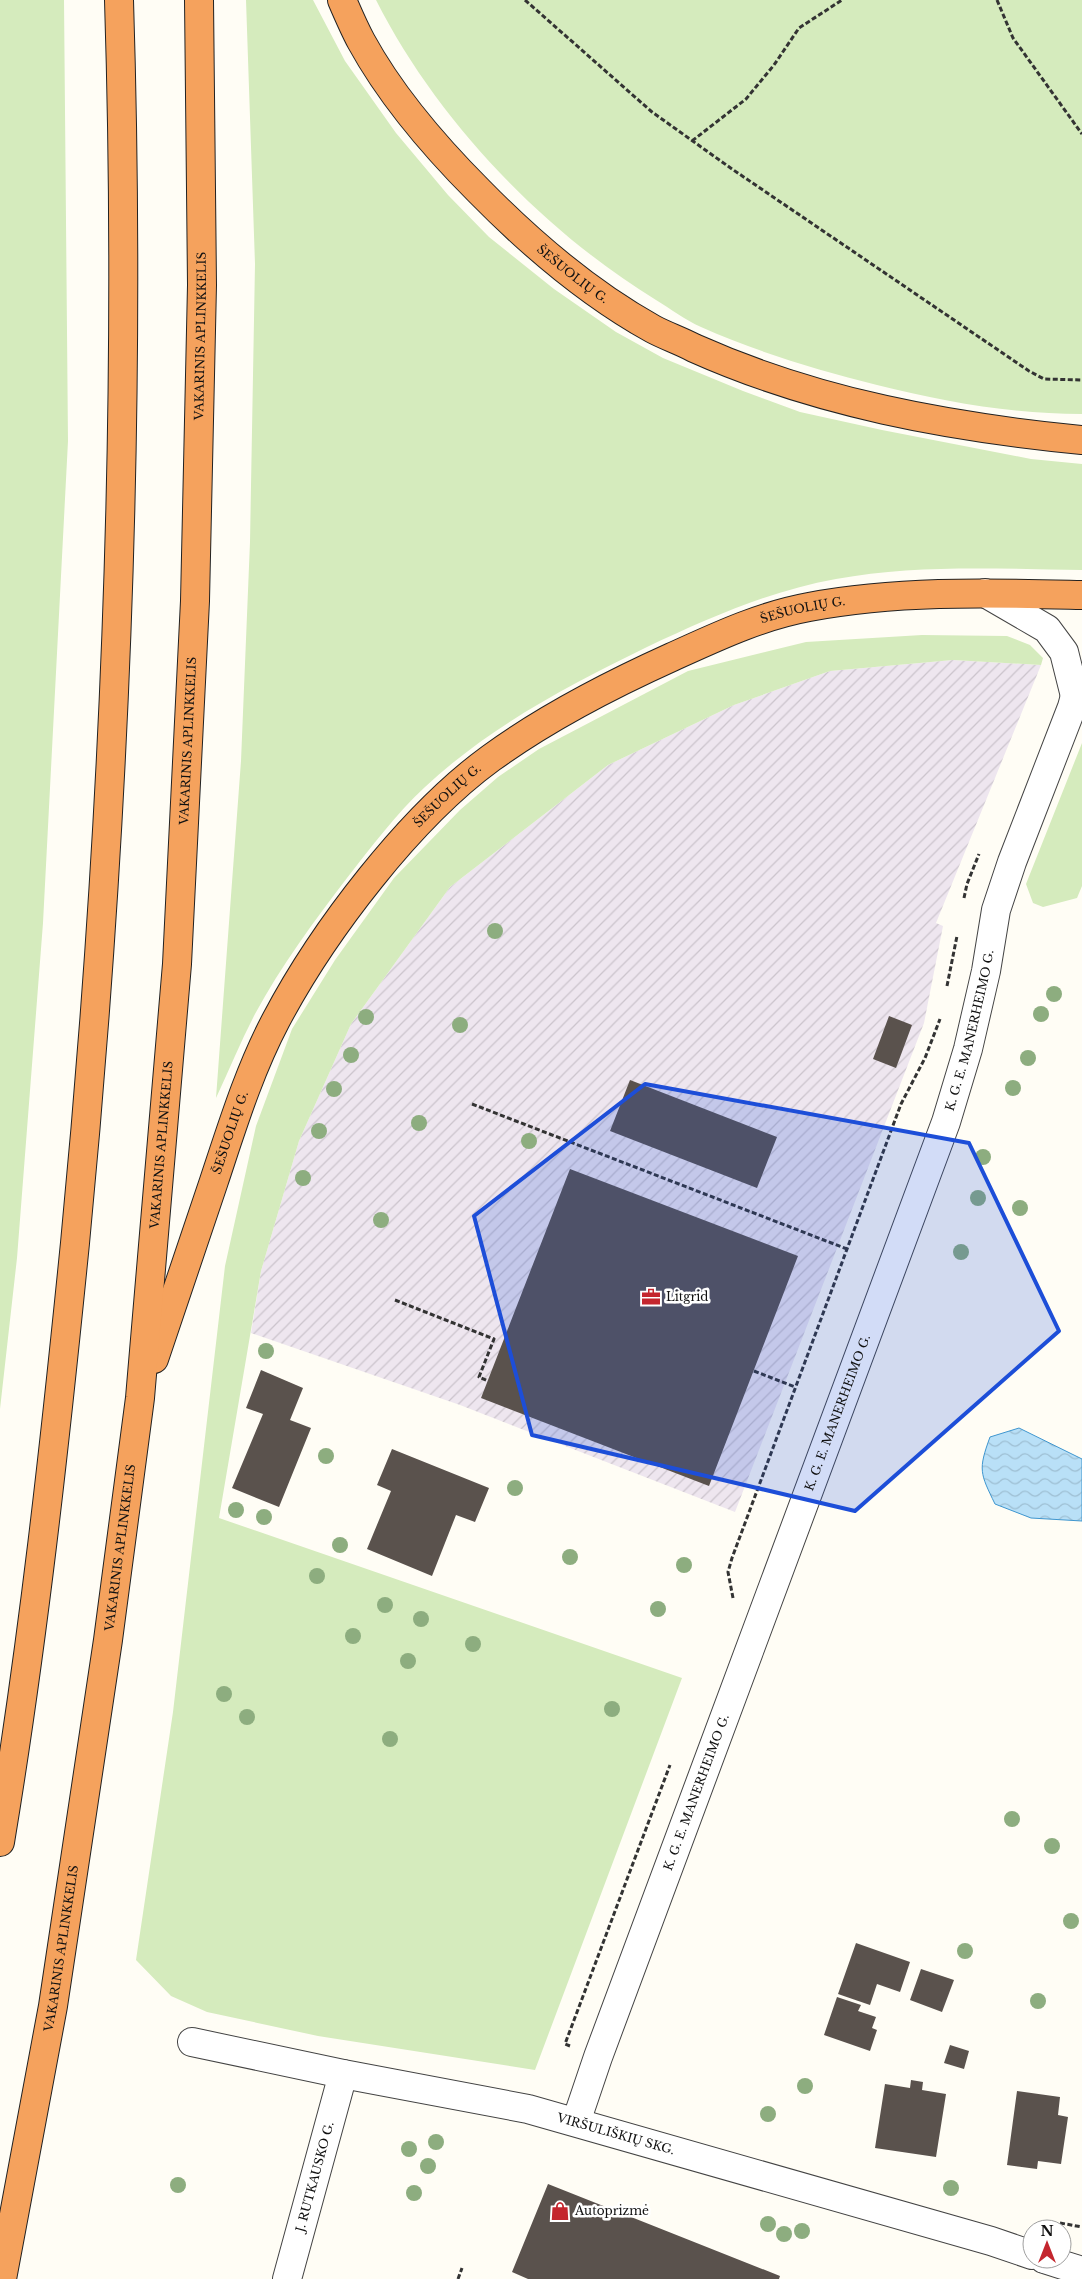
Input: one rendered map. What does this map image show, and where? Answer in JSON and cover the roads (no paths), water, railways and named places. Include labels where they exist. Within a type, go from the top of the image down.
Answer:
[{"type":"highway","points":[[0,1842],[13,1762],[61,1381],[92,1060],[111,750],[124,396],[123,116],[119,0]]},
{"type":"highway","name":"VAKARINIS APLINKKELIS","points":[[2,2279],[53,2006],[108,1640],[140,1398],[177,964],[195,601],[202,285],[199,0]]},
{"type":"highway","name":"ŠEŠUOLIŲ G.","points":[[342,0],[361,42],[405,108],[442,154],[495,208],[556,263],[603,298],[654,329],[722,360],[825,395],[959,426],[1082,440]]},
{"type":"highway","name":"ŠEŠUOLIŲ G.","points":[[140,1398],[244,1091],[276,1020],[331,933],[370,880],[432,809],[491,758],[561,714],[637,673],[748,623],[807,607],[922,593],[1082,595]]},
{"type":"street","name":"K. G. E. MANERHEIMO G.","points":[[576,2122],[598,2057],[946,1122],[968,1049],[986,971],[996,910],[1012,862],[1078,690],[1064,652],[1047,629],[985,593]]},
{"type":"street","name":"VIRŠULIŠKIŲ SKG.","points":[[192,2042],[343,2074],[528,2109],[1022,2252]]},
{"type":"street","name":"J. RUTKAUSKO G.","points":[[287,2279],[343,2074]]},
{"type":"water","points":[[1019,1428],[1082,1459],[1082,1521],[1031,1518],[995,1504],[982,1471],[986,1448],[990,1437]]},
{"type":"place","name":"Litgrid","points":[[651,1297]]},
{"type":"place","name":"Autoprizmė","points":[[560,2211]]}]
